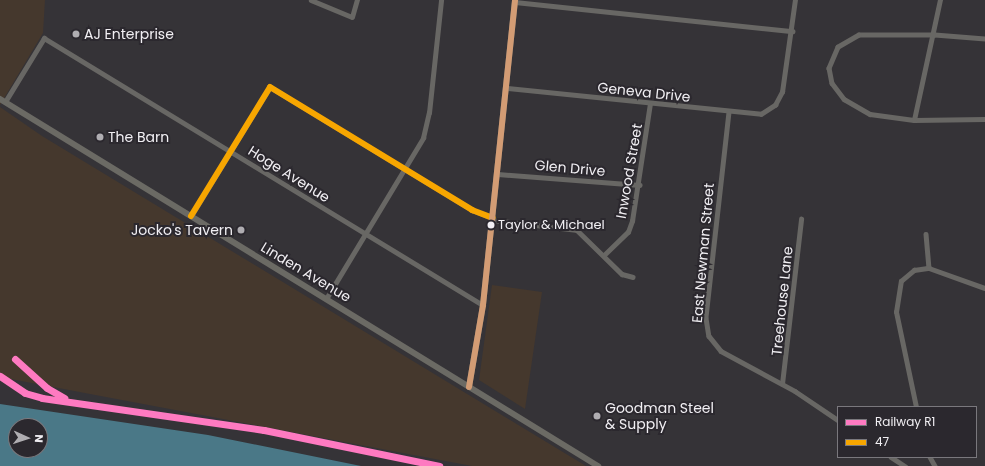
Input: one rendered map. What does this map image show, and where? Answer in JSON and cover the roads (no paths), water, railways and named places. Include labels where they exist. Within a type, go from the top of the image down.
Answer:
[{"type":"street","points":[[311,0],[352,17],[357,0]]},
{"type":"street","points":[[326,299],[405,171],[428,121],[441,0]]},
{"type":"street","points":[[469,387],[482,305],[493,219],[515,1],[792,30],[795,0]]},
{"type":"street","points":[[914,120],[935,35],[940,0]]},
{"type":"street","name":"Geneva Drive","points":[[507,88],[650,104],[761,114],[775,106],[785,78],[792,30]]},
{"type":"street","points":[[985,39],[935,35],[853,37],[838,47],[830,61],[832,83],[855,108],[889,118],[914,120],[985,119]]},
{"type":"street","name":"Hoge Avenue","points":[[2,101],[44,38],[482,305]]},
{"type":"street","points":[[191,216],[270,87],[405,171],[483,216],[493,219],[577,230],[622,274],[633,277]]},
{"type":"street","name":"Linden Avenue","points":[[2,101],[598,466]]},
{"type":"street","name":"Inwood Street","points":[[604,255],[629,229],[640,185],[650,104]]},
{"type":"street","name":"East Newman Street","points":[[729,112],[707,330],[721,351],[782,384],[837,419]]},
{"type":"street","name":"Glen Drive","points":[[498,174],[640,185]]},
{"type":"street","name":"Treehouse Lane","points":[[782,384],[801,219]]},
{"type":"street","points":[[926,234],[929,268]]},
{"type":"street","points":[[916,406],[898,324],[896,296],[904,276],[914,270],[929,268],[985,288]]},
{"type":"street","points":[[893,458],[905,466]]},
{"type":"water","points":[[0,404],[208,435],[361,466],[0,466]]},
{"type":"rail line","name":"R1","points":[[15,359],[47,388],[64,398]]},
{"type":"rail line","name":"R1","points":[[0,376],[25,393],[42,398],[264,430],[439,466]]},
{"type":"place","name":"AJ Enterprise","points":[[76,34]]},
{"type":"place","name":"The Barn","points":[[100,137]]},
{"type":"place","name":"Taylor & Michael","points":[[491,225]]},
{"type":"place","name":"Jocko's Tavern","points":[[241,230]]},
{"type":"place","name":"Goodman Steel & Supply","points":[[597,416]]}]
